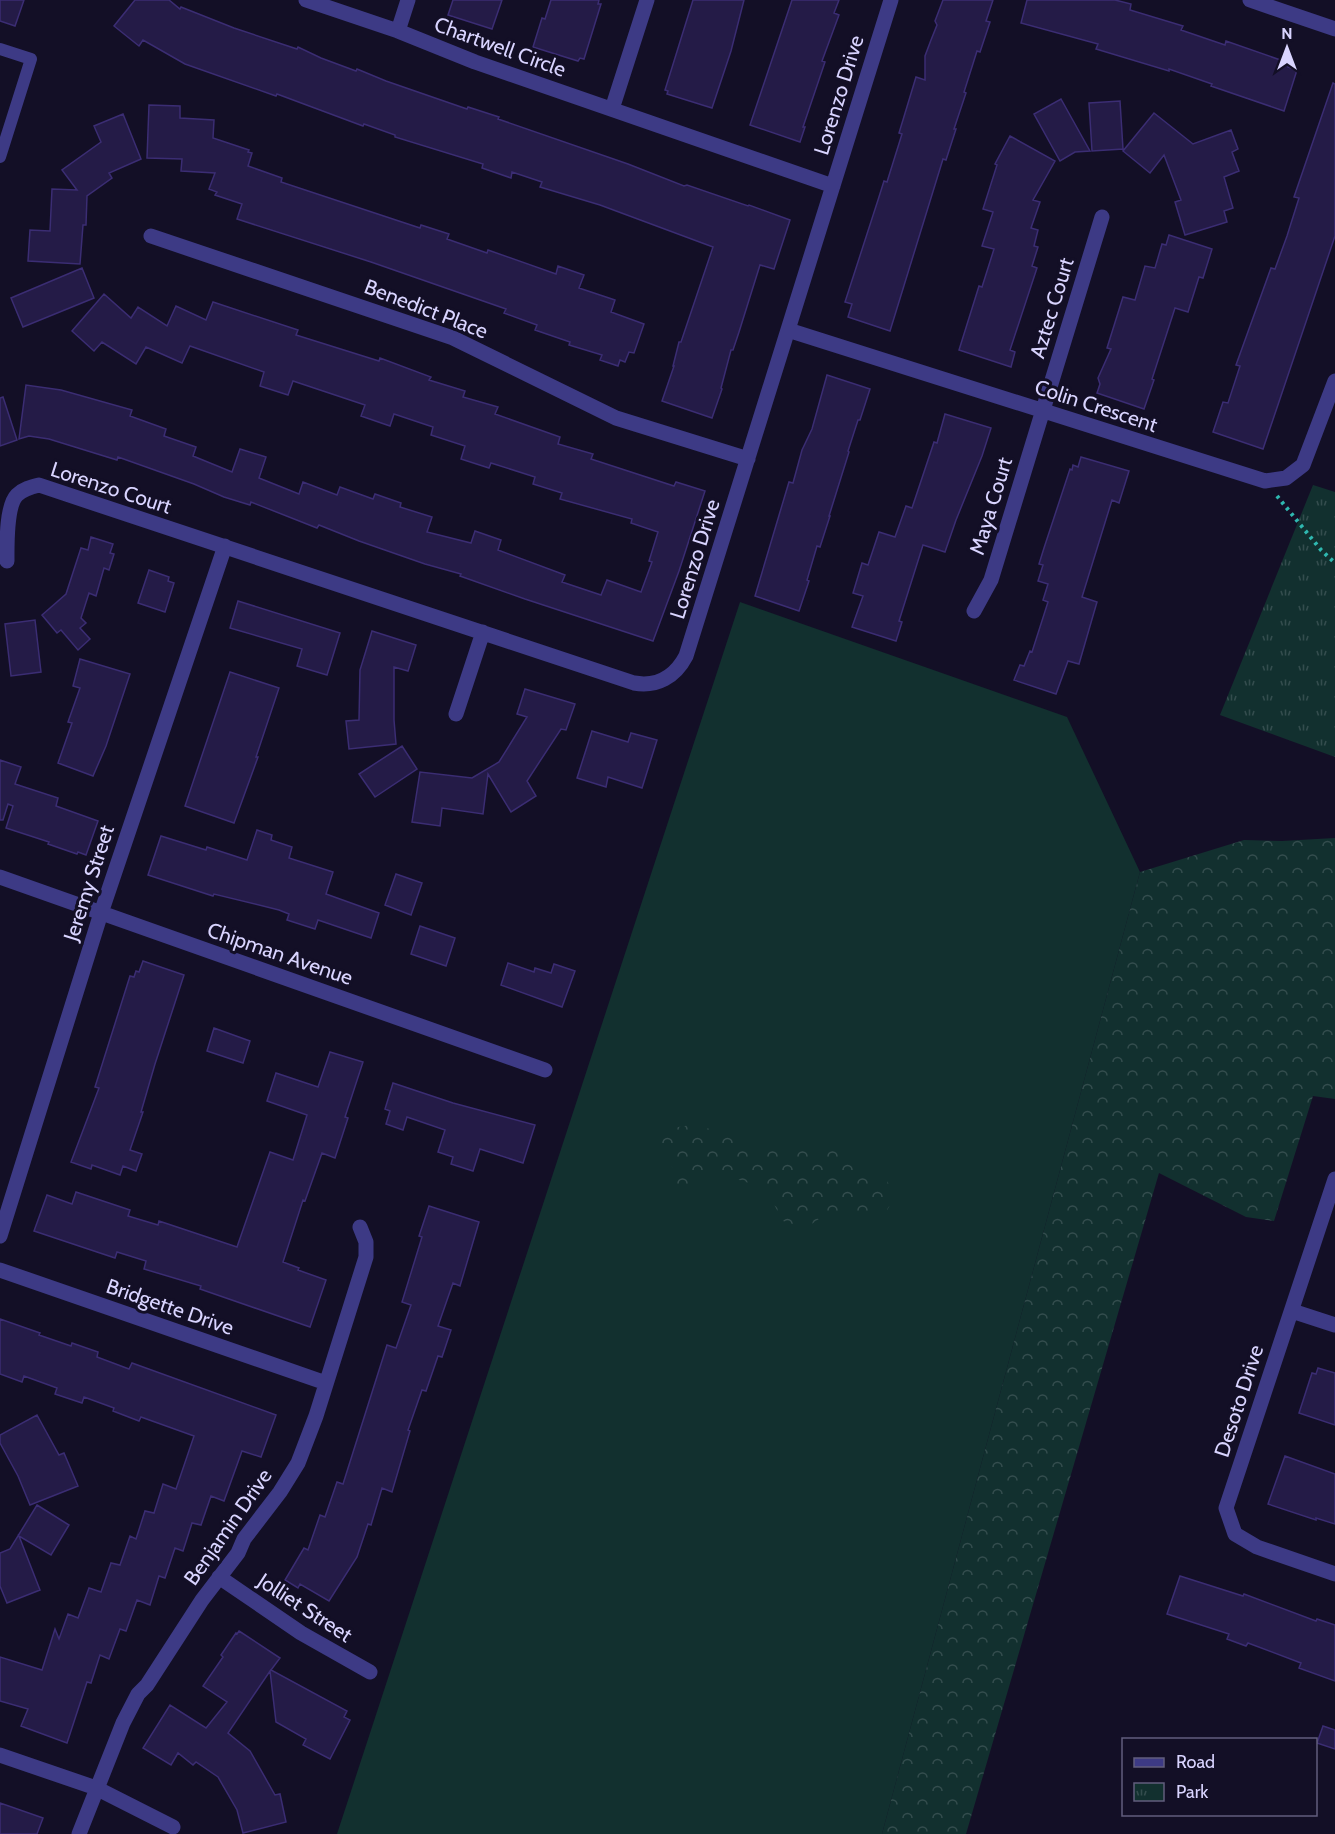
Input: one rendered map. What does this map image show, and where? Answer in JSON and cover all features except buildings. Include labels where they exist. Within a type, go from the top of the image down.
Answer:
[{"type":"street","name":"Chartwell Circle","points":[[306,0],[398,31],[475,62],[833,186]]},
{"type":"street","points":[[398,31],[408,0]]},
{"type":"street","points":[[612,109],[647,0]]},
{"type":"street","name":"Lorenzo Drive","points":[[225,546],[634,683],[653,684],[671,676],[680,668],[686,656],[891,0]]},
{"type":"street","points":[[1250,0],[1335,29]]},
{"type":"street","name":"Aztec Court","points":[[1042,411],[1102,217]]},
{"type":"street","name":"Benedict Place","points":[[152,236],[453,338],[616,418],[748,459]]},
{"type":"street","name":"Colin Crescent","points":[[788,330],[1265,481]]},
{"type":"street","points":[[1265,481],[1286,478],[1303,465],[1335,383]]},
{"type":"street","name":"Maya Court","points":[[974,611],[991,580],[1042,411]]},
{"type":"street","name":"Lorenzo Court","points":[[7,561],[6,531],[15,496],[27,488],[39,485],[225,546]]},
{"type":"street","name":"Jeremy Street","points":[[0,1236],[101,913],[225,546]]},
{"type":"street","points":[[456,714],[483,632]]},
{"type":"street","name":"Chipman Avenue","points":[[0,877],[545,1070]]},
{"type":"street","name":"Desoto Drive","points":[[1335,1179],[1226,1508],[1235,1534],[1257,1547],[1335,1574]]},
{"type":"street","name":"Benjamin Drive","points":[[79,1834],[123,1723],[138,1694],[147,1685],[202,1600],[238,1553],[244,1539],[280,1492],[298,1462],[316,1416],[366,1257],[366,1242],[360,1227]]},
{"type":"street","name":"Bridgette Drive","points":[[0,1270],[326,1383]]},
{"type":"street","points":[[1292,1311],[1335,1325]]},
{"type":"street","name":"Jolliet Street","points":[[219,1577],[308,1638],[370,1672]]},
{"type":"street","points":[[0,1755],[96,1788],[173,1827]]},
{"type":"lane","points":[[0,49],[31,59],[0,157]]},
{"type":"path","points":[[1265,481],[1321,550],[1335,563]]},
{"type":"green space","points":[[1313,485],[1335,492],[1335,757],[1220,715]]},
{"type":"green space","points":[[740,602],[1067,717],[1140,872],[882,1834],[337,1834]]},
{"type":"green space","points":[[1335,838],[1335,1099],[1313,1096],[1274,1221],[1246,1217],[1159,1173],[966,1834],[882,1834],[1140,872],[1244,840],[1282,841]]},
{"type":"green space","points":[[697,1124],[734,1139],[787,1152],[830,1145],[848,1160],[884,1175],[895,1196],[885,1214],[850,1218],[826,1214],[806,1228],[783,1221],[765,1188],[717,1173],[695,1186],[678,1187],[673,1168],[660,1148],[666,1129]]}]
